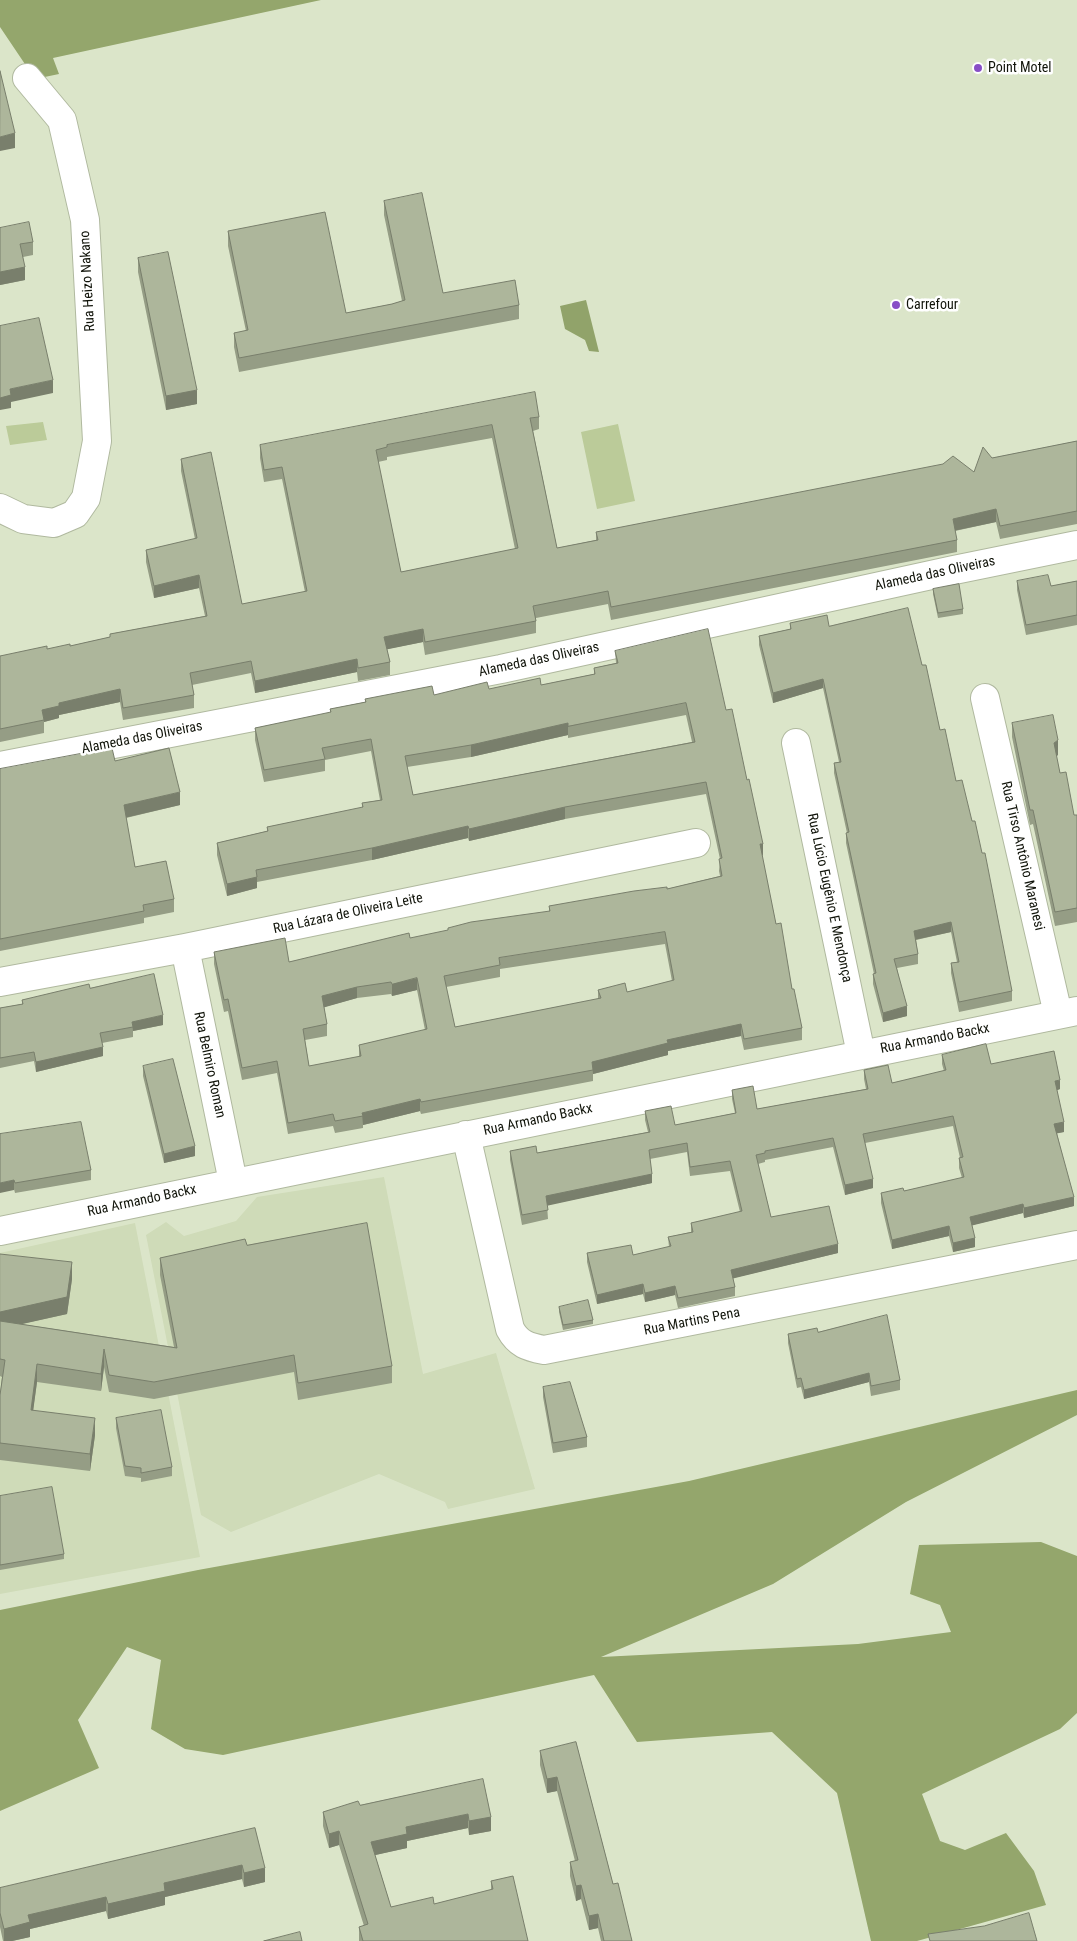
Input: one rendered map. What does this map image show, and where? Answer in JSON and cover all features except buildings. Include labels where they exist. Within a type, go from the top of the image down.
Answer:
[{"type":"street","name":"Rua Heizo Nakano","points":[[0,508],[23,519],[54,523],[75,514],[86,498],[98,441],[85,220],[62,120],[27,78]]},
{"type":"street","name":"Alameda das Oliveiras","points":[[0,766],[501,669],[954,570],[1077,546]]},
{"type":"street","name":"Rua Tirso Antônio Maranesi","points":[[985,698],[1068,1012]]},
{"type":"street","name":"Rua Lúcio Eugênio E Mendonça","points":[[796,742],[862,1054]]},
{"type":"street","name":"Rua Lázara de Oliveira Leite","points":[[0,982],[185,948],[696,842]]},
{"type":"street","name":"Rua Belmiro Roman","points":[[185,948],[233,1182]]},
{"type":"street","name":"Rua Armando Backx","points":[[0,1231],[1068,1012]]},
{"type":"street","name":"Rua Martins Pena","points":[[466,1135],[510,1329],[515,1338],[528,1347],[544,1350],[1077,1245]]},
{"type":"shaded area","points":[[0,0],[321,0],[53,58],[59,74],[35,79],[0,27]]},
{"type":"shaded area","points":[[586,300],[599,352],[589,351],[585,340],[565,329],[560,306]]},
{"type":"shaded area","points":[[43,422],[47,440],[10,445],[6,426]]},
{"type":"shaded area","points":[[618,424],[635,501],[597,509],[581,432]]},
{"type":"shaded area","points":[[384,1177],[423,1374],[496,1353],[535,1489],[448,1509],[445,1502],[379,1474],[231,1532],[201,1515],[146,1235],[166,1222],[184,1236],[236,1221],[257,1197]]},
{"type":"shaded area","points":[[135,1223],[200,1557],[0,1594],[0,1253]]},
{"type":"shaded area","points":[[1077,1390],[1077,1415],[906,1502],[773,1584],[601,1657],[858,1644],[951,1632],[940,1605],[910,1594],[919,1545],[1041,1542],[1077,1556],[1077,1713],[1060,1729],[922,1794],[940,1841],[965,1850],[1006,1833],[1034,1871],[1046,1905],[917,1941],[871,1941],[837,1793],[772,1732],[637,1742],[594,1675],[223,1755],[185,1749],[151,1729],[161,1660],[127,1647],[78,1720],[99,1768],[0,1811],[0,1610],[198,1570],[689,1481]]},
{"type":"place","name":"Point Motel","points":[[978,68]]},
{"type":"place","name":"Carrefour","points":[[896,305]]}]
